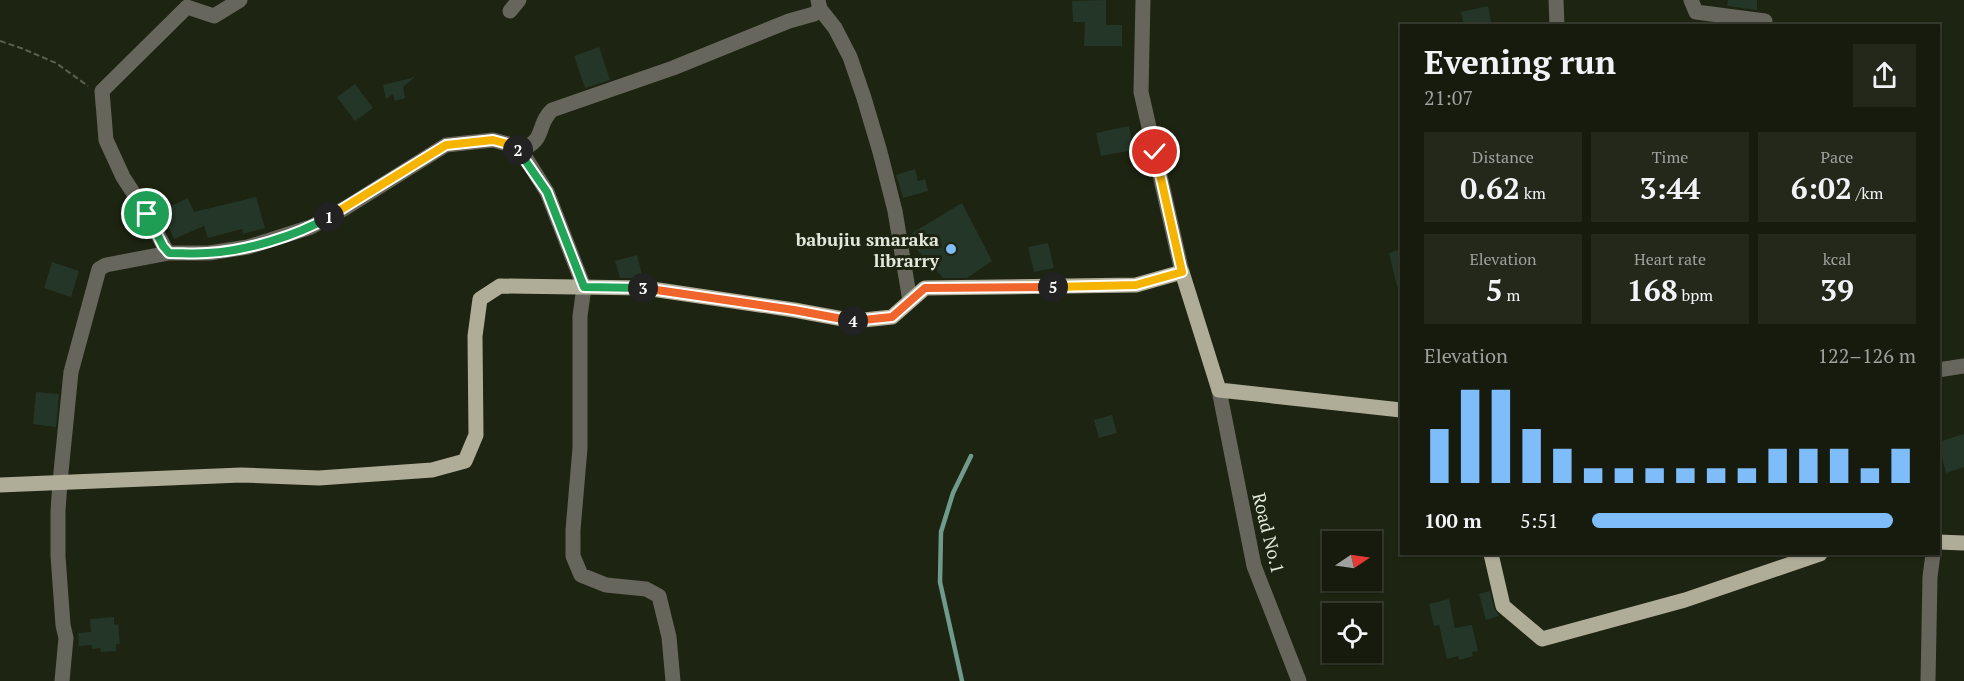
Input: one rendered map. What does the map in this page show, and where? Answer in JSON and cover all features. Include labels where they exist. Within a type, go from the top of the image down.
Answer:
[{"type":"main road","points":[[0,485],[241,476],[319,478],[432,470],[465,461],[476,435],[475,336],[480,299],[500,286],[645,288],[854,321],[892,317],[925,288],[1136,285],[1182,272],[1219,390],[1400,410]]},
{"type":"main road","points":[[1940,542],[1964,543]]},
{"type":"main road","points":[[1491,555],[1503,606],[1542,639],[1685,600],[1817,555]]},
{"type":"street","points":[[169,253],[123,177],[106,140],[102,91],[187,7],[214,16],[240,0]]},
{"type":"street","points":[[1143,0],[1141,92],[1182,272]]},
{"type":"street","points":[[1556,0],[1557,24]]},
{"type":"street","points":[[1691,0],[1696,12],[1765,21]]},
{"type":"street","points":[[519,150],[531,146],[541,134],[545,117],[552,110],[673,68],[789,21],[814,14],[819,4],[850,57],[864,98],[895,211],[910,301]]},
{"type":"street","points":[[62,681],[66,638],[58,556],[60,482],[71,372],[99,269],[106,265],[169,253],[208,253],[248,247],[311,227],[446,145],[493,140],[515,146],[547,192],[584,287],[580,316],[580,448],[573,556],[581,575],[606,585],[646,589],[659,596],[669,638],[673,681]]},
{"type":"street","points":[[1940,370],[1964,366]]},
{"type":"street","name":"Road No.1","points":[[1219,390],[1254,566],[1299,681]]},
{"type":"street","points":[[1928,681],[1930,577],[1933,555]]},
{"type":"path","points":[[0,41],[56,63],[89,87],[102,91]]},
{"type":"building","points":[[1106,0],[1106,25],[1122,25],[1122,46],[1084,46],[1085,22],[1073,22],[1072,1]]},
{"type":"building","points":[[1728,0],[1757,0],[1757,10],[1727,6]]},
{"type":"building","points":[[1488,6],[1492,24],[1464,24],[1461,12]]},
{"type":"building","points":[[599,47],[610,80],[585,88],[574,56]]},
{"type":"building","points":[[415,77],[403,87],[405,98],[395,101],[393,94],[386,99],[383,85]]},
{"type":"building","points":[[355,84],[373,108],[355,121],[337,97]]},
{"type":"building","points":[[1129,126],[1134,150],[1101,156],[1096,133]]},
{"type":"building","points":[[915,169],[918,181],[925,179],[928,191],[903,198],[896,175]]},
{"type":"building","points":[[256,197],[265,228],[243,234],[242,229],[208,238],[204,226],[174,239],[161,211],[188,198],[194,212]]},
{"type":"building","name":"babujiu smaraka librarry","points":[[962,203],[992,261],[967,278],[943,278],[910,242],[909,235]]},
{"type":"building","points":[[1048,243],[1054,268],[1034,272],[1028,247]]},
{"type":"building","points":[[1400,249],[1400,285],[1397,286],[1389,253]]},
{"type":"building","points":[[637,255],[643,278],[620,278],[615,261]]},
{"type":"building","points":[[52,262],[79,271],[71,297],[44,288]]},
{"type":"building","points":[[36,392],[59,394],[56,427],[33,424]]},
{"type":"building","points":[[1112,415],[1117,433],[1099,438],[1094,420]]},
{"type":"building","points":[[1964,434],[1964,467],[1946,473],[1940,441]]},
{"type":"building","points":[[1490,591],[1494,608],[1499,616],[1486,620],[1479,594]]},
{"type":"building","points":[[1449,599],[1455,628],[1472,625],[1478,651],[1472,652],[1473,656],[1459,660],[1458,656],[1447,659],[1439,625],[1434,626],[1429,604]]},
{"type":"building","points":[[114,617],[114,625],[118,624],[120,644],[116,644],[116,651],[101,652],[100,648],[92,649],[92,645],[79,646],[78,633],[91,632],[90,619]]},
{"type":"waterway","points":[[962,681],[940,582],[941,532],[953,493],[971,456]]},
{"type":"place","name":"babujiu smaraka librarry","points":[[951,249]]},
{"type":"route","points":[[147,214],[156,234],[169,253],[208,253],[248,247],[311,227],[446,145],[493,140],[515,146],[527,160],[547,192],[584,287],[645,288],[854,321],[892,317],[925,288],[1136,285],[1182,272],[1155,152]]}]
